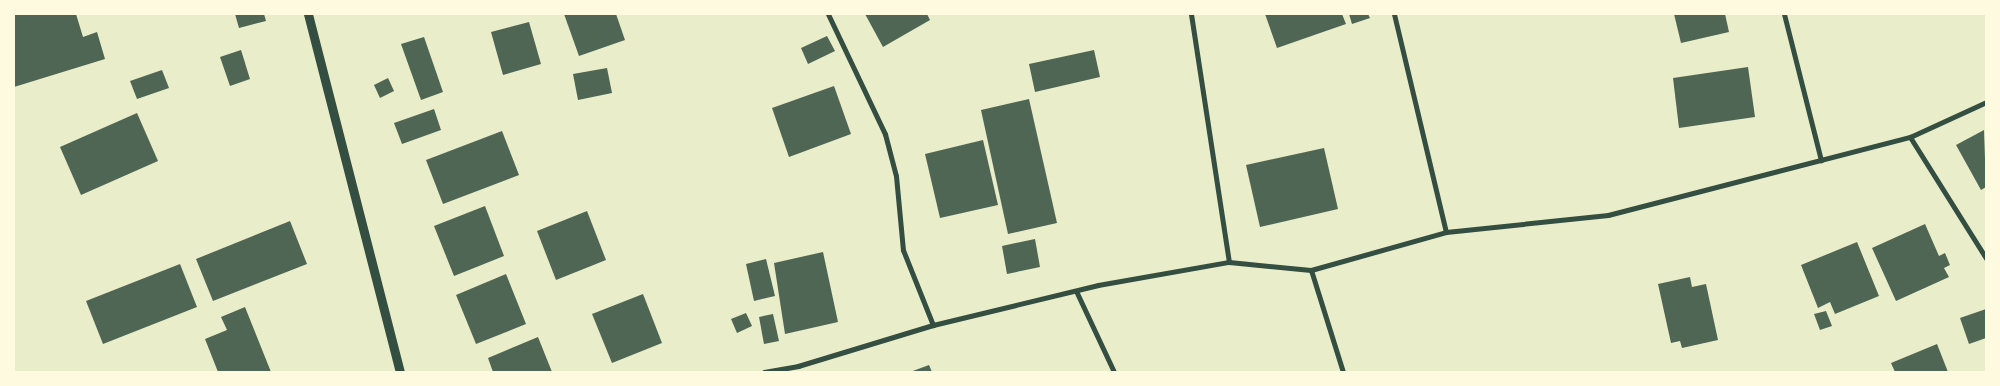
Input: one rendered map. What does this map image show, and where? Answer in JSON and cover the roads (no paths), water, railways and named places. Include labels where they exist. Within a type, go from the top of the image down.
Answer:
[{"type":"street","points":[[308,14],[400,372]]},
{"type":"street","points":[[828,14],[885,134],[896,176],[903,250],[933,325]]},
{"type":"street","points":[[1191,14],[1229,262]]},
{"type":"street","points":[[1394,14],[1446,232]]},
{"type":"street","points":[[1784,14],[1821,160]]},
{"type":"street","points":[[764,372],[798,366],[933,325],[1077,293],[1098,285],[1229,262],[1311,270],[1446,232],[1608,215],[1910,137],[1986,102]]},
{"type":"street","points":[[1910,137],[1986,258]]},
{"type":"street","points":[[1311,270],[1342,372]]},
{"type":"street","points":[[1077,293],[1114,372]]}]
